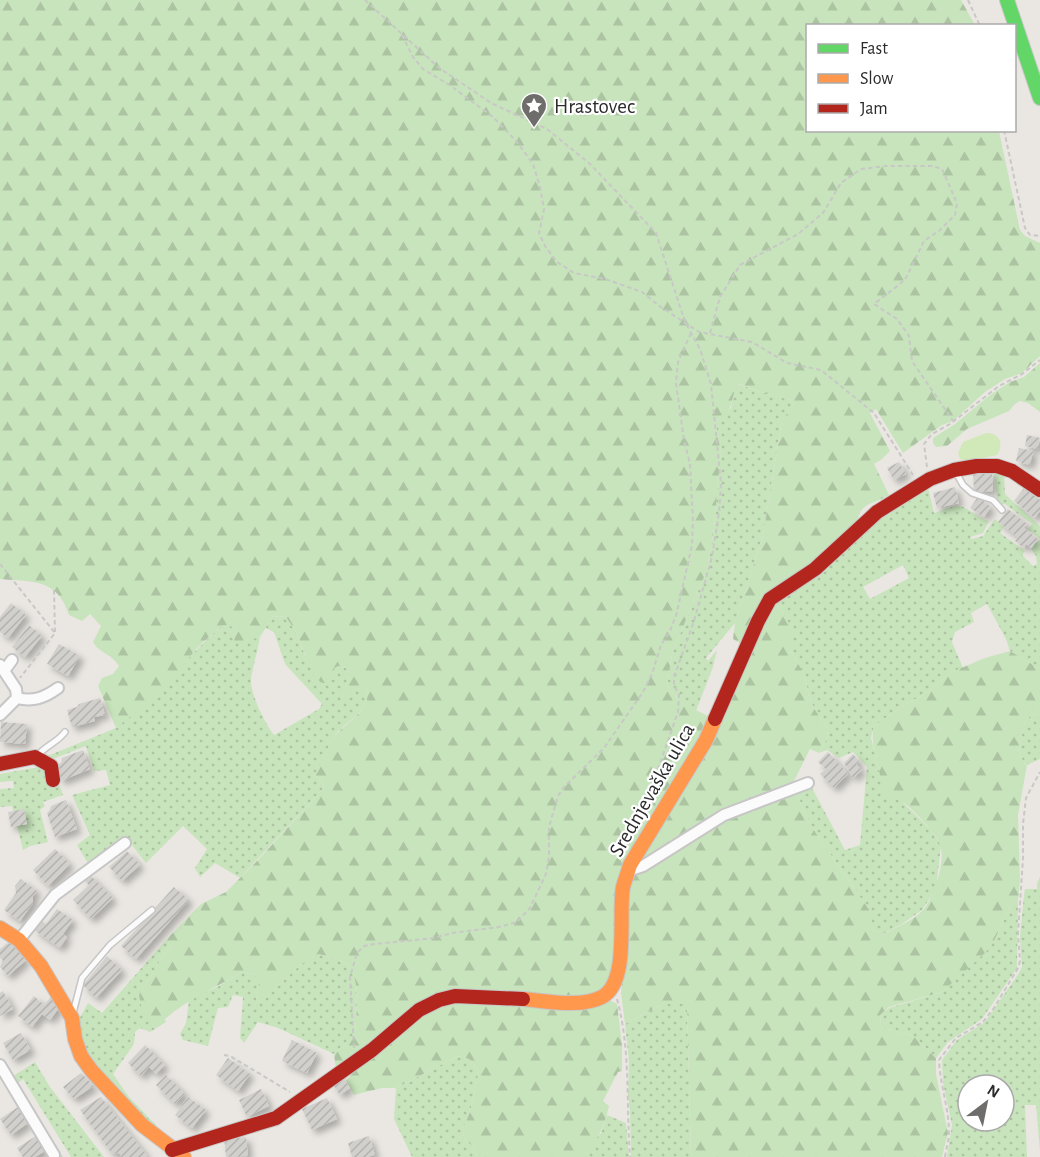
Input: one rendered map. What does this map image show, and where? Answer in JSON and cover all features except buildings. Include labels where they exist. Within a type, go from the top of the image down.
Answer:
[{"type":"main road","points":[[1007,0],[1015,24]]},
{"type":"main road","points":[[1016,27],[1040,98]]},
{"type":"main road","name":"Srednjevaška ulica","points":[[614,985],[622,932],[623,888],[631,866],[706,740],[758,621],[770,599],[815,569],[877,512],[925,482],[954,470],[977,466],[997,466],[1012,471],[1040,490]]},
{"type":"main road","points":[[0,764],[35,757],[51,766],[53,780]]},
{"type":"main road","points":[[0,928],[19,940],[41,966],[72,1018],[75,1039],[81,1056],[91,1070],[142,1125],[178,1153],[231,1130],[257,1125],[276,1118],[358,1060],[419,1010],[439,1000],[455,996],[471,996],[576,1003],[602,997],[614,985]]},
{"type":"street","points":[[12,660],[2,668],[16,694],[29,701],[40,699],[58,688]]},
{"type":"street","points":[[0,715],[16,694]]},
{"type":"street","points":[[631,866],[643,866],[724,814],[808,783]]},
{"type":"street","points":[[19,940],[55,895],[125,843]]},
{"type":"street","points":[[0,1065],[54,1155]]},
{"type":"lane","points":[[954,470],[963,485],[972,493],[993,500],[1002,510]]},
{"type":"lane","points":[[35,757],[44,747],[66,732]]},
{"type":"lane","points":[[72,1018],[82,978],[110,945],[152,910]]},
{"type":"path","points":[[365,0],[438,67],[491,103],[547,129],[590,164],[656,233],[686,322],[700,349],[711,384],[721,484],[712,557],[674,677],[674,686],[679,694],[678,712],[658,769],[637,815],[632,834],[631,866]]},
{"type":"path","points":[[968,0],[979,24]]},
{"type":"path","points":[[401,33],[413,57],[423,69],[451,86],[493,117],[517,142],[533,164],[544,209],[539,233],[557,262],[574,273],[605,279],[642,292],[699,332],[752,342],[787,363],[821,370],[874,413],[925,482]]},
{"type":"path","points":[[1004,132],[1025,228],[1030,235],[1040,236]]},
{"type":"path","points":[[710,333],[720,297],[740,265],[798,234],[823,213],[841,183],[861,169],[886,166],[933,166],[942,169],[957,203],[955,215],[924,242],[905,280],[873,304],[897,319],[909,336],[912,362],[953,422]]},
{"type":"path","points":[[358,1060],[352,1044],[350,977],[357,953],[364,946],[434,938],[517,922],[530,908],[546,874],[549,856],[549,827],[558,796],[564,787],[604,748],[643,692],[652,674],[661,645],[676,616],[692,545],[690,464],[684,440],[676,383],[678,363],[691,333]]},
{"type":"path","points":[[925,482],[924,444],[932,434],[953,422],[999,386],[1022,374],[1040,360]]},
{"type":"path","points":[[0,564],[55,633]]},
{"type":"path","points":[[16,694],[21,676],[55,633],[54,590]]},
{"type":"path","points":[[945,1157],[949,1136],[939,1060],[956,1038],[983,1022],[1018,968],[1024,815],[1026,798],[1040,772]]},
{"type":"path","points":[[614,985],[625,1044],[630,1157]]},
{"type":"path","points":[[224,1055],[230,1056],[302,1100]]},
{"type":"green space","points":[[0,0],[961,0],[974,24],[806,24],[806,132],[999,132],[1020,230],[1025,236],[1040,243],[1040,356],[1022,373],[1005,379],[985,392],[953,421],[942,425],[903,453],[876,409],[870,413],[890,451],[874,464],[889,495],[864,507],[857,525],[793,581],[743,645],[733,639],[735,623],[763,535],[782,420],[793,406],[791,400],[739,384],[736,388],[730,407],[716,423],[721,450],[714,528],[707,570],[672,653],[667,686],[680,702],[712,718],[638,844],[612,976],[594,994],[580,1001],[450,995],[336,1069],[334,1054],[355,1034],[357,1009],[355,980],[346,964],[318,954],[300,965],[261,1002],[256,1000],[259,983],[254,975],[242,972],[183,1005],[165,1019],[166,1022],[155,1029],[152,1023],[144,1021],[139,995],[170,945],[166,940],[201,904],[226,892],[322,790],[324,784],[315,775],[317,770],[334,737],[362,710],[366,703],[366,689],[357,689],[348,700],[342,698],[350,674],[346,668],[338,666],[333,669],[330,683],[323,683],[315,678],[295,630],[286,617],[273,616],[260,637],[243,645],[234,641],[236,631],[230,625],[221,626],[197,648],[161,692],[116,728],[98,686],[102,678],[113,674],[119,666],[93,642],[101,626],[90,614],[82,621],[69,615],[58,594],[51,588],[33,582],[0,579]]},
{"type":"green space","points":[[1040,363],[1040,412],[1028,403],[1020,401],[1009,411],[967,429],[947,446],[936,447],[933,438],[955,424],[990,395],[1010,382],[1024,377]]},
{"type":"green space","points":[[738,384],[791,400],[793,406],[782,420],[763,535],[735,623],[706,658],[708,661],[717,650],[696,711],[680,702],[667,686],[672,653],[707,570],[714,528],[721,450],[716,423],[720,416],[731,408],[734,389]]},
{"type":"green space","points":[[986,433],[995,435],[999,440],[1000,447],[997,455],[968,461],[960,459],[958,453],[963,442]]},
{"type":"green space","points":[[994,473],[1004,473],[1005,494],[1040,526],[1040,539],[1028,529],[1032,524],[1005,504],[999,505]]},
{"type":"green space","points":[[927,483],[934,513],[958,506],[989,521],[983,533],[970,537],[972,539],[983,536],[995,519],[1004,527],[1000,533],[1025,551],[1022,555],[1033,566],[1037,564],[1036,556],[1031,549],[1040,539],[1040,669],[1010,651],[987,604],[971,613],[974,622],[955,632],[952,642],[963,668],[954,671],[923,695],[874,726],[871,738],[882,782],[931,830],[941,845],[936,889],[922,910],[883,934],[872,929],[872,914],[811,826],[796,792],[812,788],[845,850],[860,845],[867,767],[853,752],[839,758],[827,750],[819,753],[828,736],[827,728],[815,710],[809,697],[805,676],[791,651],[790,629],[783,612],[773,601],[867,524]],"holes":[[[903,565],[909,578],[870,599],[863,587]]]},
{"type":"green space","points":[[773,601],[783,612],[791,629],[791,651],[805,676],[809,697],[827,728],[828,736],[819,753],[810,749],[791,787],[738,806],[658,855],[635,863]]},
{"type":"green space","points":[[273,616],[286,617],[295,630],[305,655],[333,669],[338,666],[346,668],[350,674],[342,698],[356,689],[366,689],[366,704],[334,737],[315,775],[324,784],[322,790],[240,878],[215,863],[200,877],[195,868],[207,849],[183,826],[146,863],[125,836],[89,865],[77,845],[90,835],[72,795],[110,785],[106,770],[94,771],[86,746],[45,762],[45,757],[116,728],[221,626],[230,625],[236,631],[234,641],[260,637],[251,685],[259,708],[274,735],[319,709],[322,704],[285,664],[274,632],[265,628]]},
{"type":"green space","points":[[1010,651],[1040,669],[1040,710],[1025,722],[1018,749],[1027,765],[1018,815],[1020,880],[1018,901],[1012,903],[994,941],[986,952],[942,992],[889,1007],[880,1015],[881,1027],[913,1036],[936,1058],[936,1074],[948,1133],[942,1157],[691,1157],[687,1004],[663,1004],[625,1024],[621,993],[628,881],[712,825],[740,812],[796,792],[811,826],[872,914],[872,929],[884,934],[909,921],[923,910],[931,897],[938,879],[941,852],[939,841],[914,812],[902,802],[887,798],[880,791],[880,775],[873,743],[874,726],[923,695],[954,671],[985,658]]},
{"type":"green space","points":[[1040,710],[1040,759],[1027,765],[1018,749],[1025,722]]},
{"type":"green space","points":[[43,768],[50,786],[59,784],[63,795],[43,802],[45,806],[40,810],[48,842],[23,850],[12,806],[0,807],[0,789],[14,788],[13,781],[0,782],[0,774]]},
{"type":"green space","points":[[1040,877],[1040,1152],[1036,1105],[1025,1105],[1027,1157],[947,1157],[952,1125],[943,1083],[942,1060],[957,1040],[985,1022],[1019,973],[1022,967],[1020,937],[1025,889],[1037,889]]},
{"type":"green space","points":[[1018,901],[1017,968],[982,1019],[948,1042],[936,1058],[913,1036],[881,1027],[880,1015],[889,1008],[942,992],[994,941],[1012,903]]},
{"type":"green space","points":[[166,940],[170,945],[139,995],[155,1029],[150,1032],[140,1028],[135,1032],[134,1044],[113,1074],[129,1097],[156,1125],[153,1129],[88,1062],[77,1023],[88,1003],[102,1013]]},
{"type":"green space","points":[[318,954],[335,958],[346,964],[355,980],[357,999],[355,1034],[334,1054],[278,1028],[258,1022],[244,1043],[240,1038],[243,997],[233,995],[228,1007],[218,1008],[208,1046],[183,1040],[180,1034],[186,1023],[189,1000],[242,972],[254,975],[259,983],[256,1000],[261,1002],[300,965]]},
{"type":"green space","points":[[460,1000],[588,1007],[611,1001],[617,1004],[622,1045],[622,1071],[618,1072],[603,1101],[609,1106],[599,1135],[591,1147],[579,1157],[477,1157],[474,1147],[465,1140],[462,1131],[470,1112],[479,1071],[469,1059],[458,1056],[396,1088],[382,1088],[354,1095],[346,1081],[361,1063],[424,1012]]},
{"type":"green space","points":[[687,1003],[691,1157],[631,1157],[629,1062],[625,1024],[663,1004]]},
{"type":"green space","points":[[458,1056],[469,1059],[479,1071],[470,1112],[462,1131],[465,1140],[474,1147],[477,1157],[412,1157],[394,1119],[396,1088]]},
{"type":"green space","points":[[35,1062],[50,1087],[104,1157],[71,1157],[23,1079],[17,1084],[63,1157],[53,1157],[7,1080]]},
{"type":"green space","points":[[607,1115],[626,1123],[629,1157],[579,1157],[601,1133]]},
{"type":"traffic: fast","points":[[1007,0],[1015,24]]},
{"type":"traffic: fast","points":[[1016,27],[1040,98]]},
{"type":"traffic: slow","points":[[523,999],[563,1003],[584,1002],[602,997],[611,989],[620,963],[623,887],[630,865],[706,740],[715,719]]},
{"type":"traffic: slow","points":[[0,928],[19,940],[41,966],[72,1018],[75,1039],[81,1056],[91,1070],[142,1125],[184,1157]]},
{"type":"traffic: jam","points":[[715,719],[770,599],[815,569],[877,512],[930,479],[954,470],[977,466],[997,466],[1012,471],[1040,490]]},
{"type":"traffic: jam","points":[[0,764],[35,757],[51,766],[53,780]]},
{"type":"traffic: jam","points":[[172,1150],[276,1118],[372,1050],[419,1010],[439,1000],[455,996],[523,999]]},
{"type":"place","name":"Hrastovec","points":[[534,129]]}]
